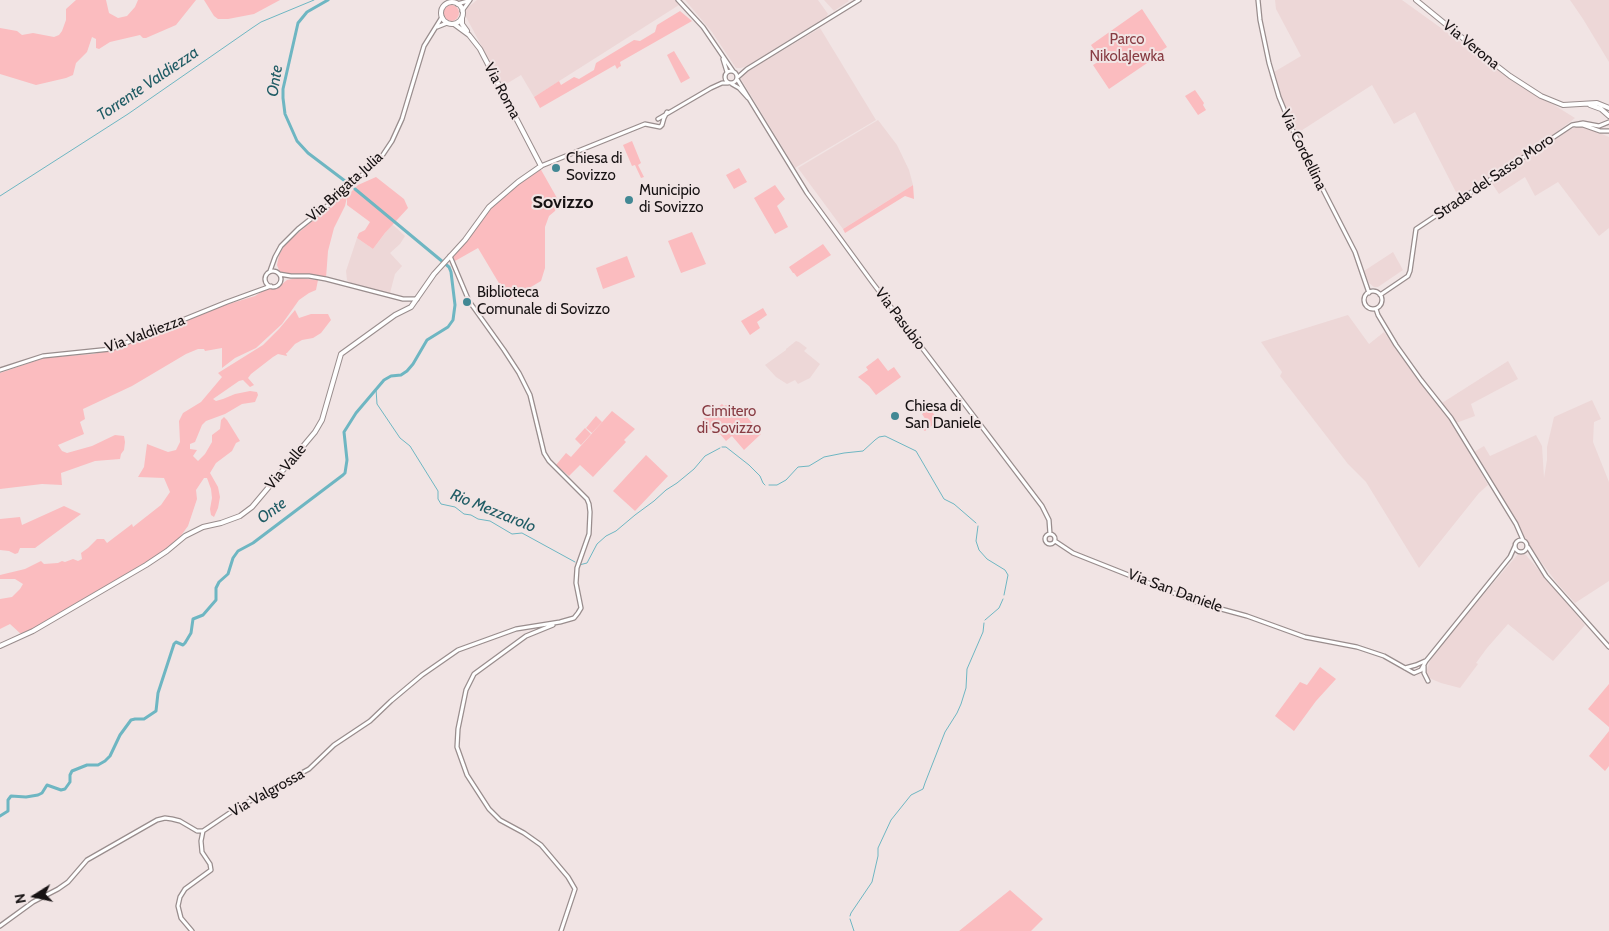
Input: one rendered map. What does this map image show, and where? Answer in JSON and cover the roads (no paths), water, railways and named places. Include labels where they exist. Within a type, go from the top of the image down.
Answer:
[{"type":"main road","name":"Via Verona","points":[[1416,0],[1492,62],[1528,88],[1556,104],[1569,106],[1597,104],[1609,108]]},
{"type":"main road","points":[[462,18],[454,24],[447,23],[442,17],[442,10],[446,2],[454,2],[462,11],[464,28],[469,35]]},
{"type":"main road","name":"Via Roma","points":[[454,24],[469,35],[480,49],[541,166]]},
{"type":"main road","points":[[1588,104],[1601,108],[1609,116]]},
{"type":"main road","name":"Via Valle","points":[[0,646],[33,630],[138,570],[167,551],[185,536],[203,527],[222,523],[240,516],[252,507],[315,432],[322,420],[341,354],[395,315],[411,307],[442,264],[465,240],[499,197],[541,166]]},
{"type":"street","points":[[678,0],[703,27],[737,78]]},
{"type":"street","points":[[717,85],[735,82],[747,69],[858,0]]},
{"type":"street","name":"Via Cordellina","points":[[1258,0],[1261,28],[1279,97],[1293,131],[1355,252],[1368,293],[1365,297],[1366,305],[1371,309],[1376,308],[1396,345],[1451,418],[1516,524],[1523,540]]},
{"type":"street","points":[[454,2],[470,1]]},
{"type":"street","points":[[462,11],[470,1]]},
{"type":"street","name":"Via Brigata Julia","points":[[270,271],[281,246],[298,229],[342,195],[382,156],[392,141],[402,119],[424,46],[442,17]]},
{"type":"street","points":[[436,27],[447,23]]},
{"type":"street","points":[[656,126],[655,122],[667,112],[717,85],[725,78],[727,72],[720,51]]},
{"type":"street","points":[[727,72],[747,69]]},
{"type":"street","points":[[725,78],[730,83]]},
{"type":"street","name":"Via Pasubio","points":[[737,78],[808,193],[872,282],[1042,506],[1049,520],[1050,534]]},
{"type":"street","name":"Via Pasubio","points":[[730,83],[739,88],[750,101]]},
{"type":"street","points":[[541,166],[645,124],[661,126],[667,112]]},
{"type":"street","points":[[658,119],[663,121]]},
{"type":"street","points":[[1573,125],[1583,123],[1596,127],[1603,126],[1609,122]]},
{"type":"street","points":[[1573,125],[1583,125],[1600,131],[1609,131]]},
{"type":"street","name":"Strada del Sasso Moro","points":[[1380,295],[1408,276],[1416,229],[1573,125]]},
{"type":"street","points":[[275,256],[279,283]]},
{"type":"street","points":[[448,257],[469,301],[509,357],[530,395],[544,453],[548,461],[587,499],[589,504],[589,534],[577,568],[576,583],[580,608],[574,618],[526,636],[474,674],[466,690],[458,729],[457,747],[468,775],[488,809],[500,820],[541,845],[568,876],[575,889],[561,931]]},
{"type":"street","points":[[258,290],[265,280],[266,274],[270,271],[291,276],[309,276],[326,279],[403,299],[417,299]]},
{"type":"street","points":[[265,280],[271,286],[277,285],[291,276]]},
{"type":"street","name":"Via Valdiezza","points":[[0,370],[43,356],[111,349],[271,286]]},
{"type":"street","points":[[1368,293],[1375,292],[1380,295],[1382,302],[1376,308]]},
{"type":"street","points":[[1414,673],[1421,670],[1426,661],[1510,557],[1517,541],[1517,529]]},
{"type":"street","points":[[1050,534],[1055,537],[1055,541],[1051,544],[1046,542],[1046,537],[1050,534]]},
{"type":"street","points":[[1517,541],[1523,540],[1526,542],[1546,576],[1609,646]]},
{"type":"street","name":"Via San Daniele","points":[[1055,541],[1073,552],[1198,603],[1248,616],[1305,636],[1376,653],[1414,673]]},
{"type":"street","points":[[1515,546],[1521,552],[1532,555]]},
{"type":"street","points":[[1510,557],[1526,550],[1528,547]]},
{"type":"street","name":"Via Valgrossa","points":[[203,831],[237,808],[309,770],[334,745],[370,722],[391,700],[458,650],[516,629],[558,623]]},
{"type":"street","points":[[1405,668],[1426,661]]},
{"type":"street","points":[[1426,661],[1424,674],[1428,681]]},
{"type":"street","points":[[1414,673],[1416,665]]},
{"type":"street","points":[[0,926],[33,902],[68,882],[87,860],[158,820],[165,818],[180,822],[197,831],[203,831],[200,841],[202,852],[210,864],[211,870],[185,889],[180,896],[178,906],[181,918],[192,931]]},
{"type":"waterway","name":"Torrente Valdiezza","points":[[0,196],[128,114],[261,22],[314,0]]},
{"type":"waterway","name":"Onte","points":[[328,0],[307,12],[298,23],[283,89],[283,98],[285,114],[297,141],[308,153],[349,184]]},
{"type":"waterway","name":"Onte","points":[[0,816],[8,811],[8,800],[11,796],[26,797],[38,795],[42,793],[47,785],[61,790],[65,789],[70,782],[72,771],[87,765],[98,765],[110,756],[120,735],[131,720],[144,719],[156,711],[158,693],[174,644],[176,642],[183,645],[185,643],[191,633],[193,619],[203,615],[216,600],[216,588],[219,582],[228,574],[233,558],[238,551],[253,543],[345,473],[347,460],[344,432],[356,413],[384,380],[391,376],[401,375],[407,371],[427,340],[448,327],[453,320],[455,305],[449,267],[355,189]]},
{"type":"waterway","name":"Rio Mezzarolo","points":[[376,389],[377,404],[400,438],[410,446],[438,491],[438,499],[441,504],[455,507],[464,514],[478,519],[490,521],[512,534],[522,533],[575,562]]},
{"type":"waterway","name":"Rio Mezzarolo","points":[[769,485],[777,485],[786,480],[798,467],[809,466],[824,457],[863,451],[879,437],[885,436],[916,451],[944,499],[954,504],[976,523]]},
{"type":"waterway","name":"Rio Mezzarolo","points":[[722,447],[726,447],[749,465],[760,476],[765,485]]},
{"type":"waterway","name":"Rio Mezzarolo","points":[[579,565],[587,563],[597,544],[606,536],[616,531],[677,483],[694,469],[705,456],[720,448]]},
{"type":"waterway","name":"Rio Mezzarolo","points":[[978,526],[976,541],[979,550],[987,559],[1005,570],[1008,575],[1004,595]]},
{"type":"waterway","name":"Rio Mezzarolo","points":[[985,620],[999,608],[1003,599]]},
{"type":"waterway","name":"Rio Mezzarolo","points":[[850,916],[872,882],[878,848],[891,820],[911,795],[923,789],[945,732],[961,704],[966,688],[967,669],[983,632],[984,623]]},
{"type":"waterway","name":"Rio Mezzarolo","points":[[850,919],[854,931]]},
{"type":"place","name":"Chiesa di Sovizzo","points":[[556,168]]},
{"type":"place","name":"Municipio di Sovizzo","points":[[629,200]]},
{"type":"place","name":"Biblioteca Comunale di Sovizzo","points":[[467,302]]},
{"type":"place","name":"Chiesa di San Daniele","points":[[895,416]]},
{"type":"district","name":"Sovizzo","points":[[563,203]]},
{"type":"park label","name":"Parco NikolaJewka","points":[[1127,48]]},
{"type":"park label","name":"Cimitero di Sovizzo","points":[[729,420]]}]
